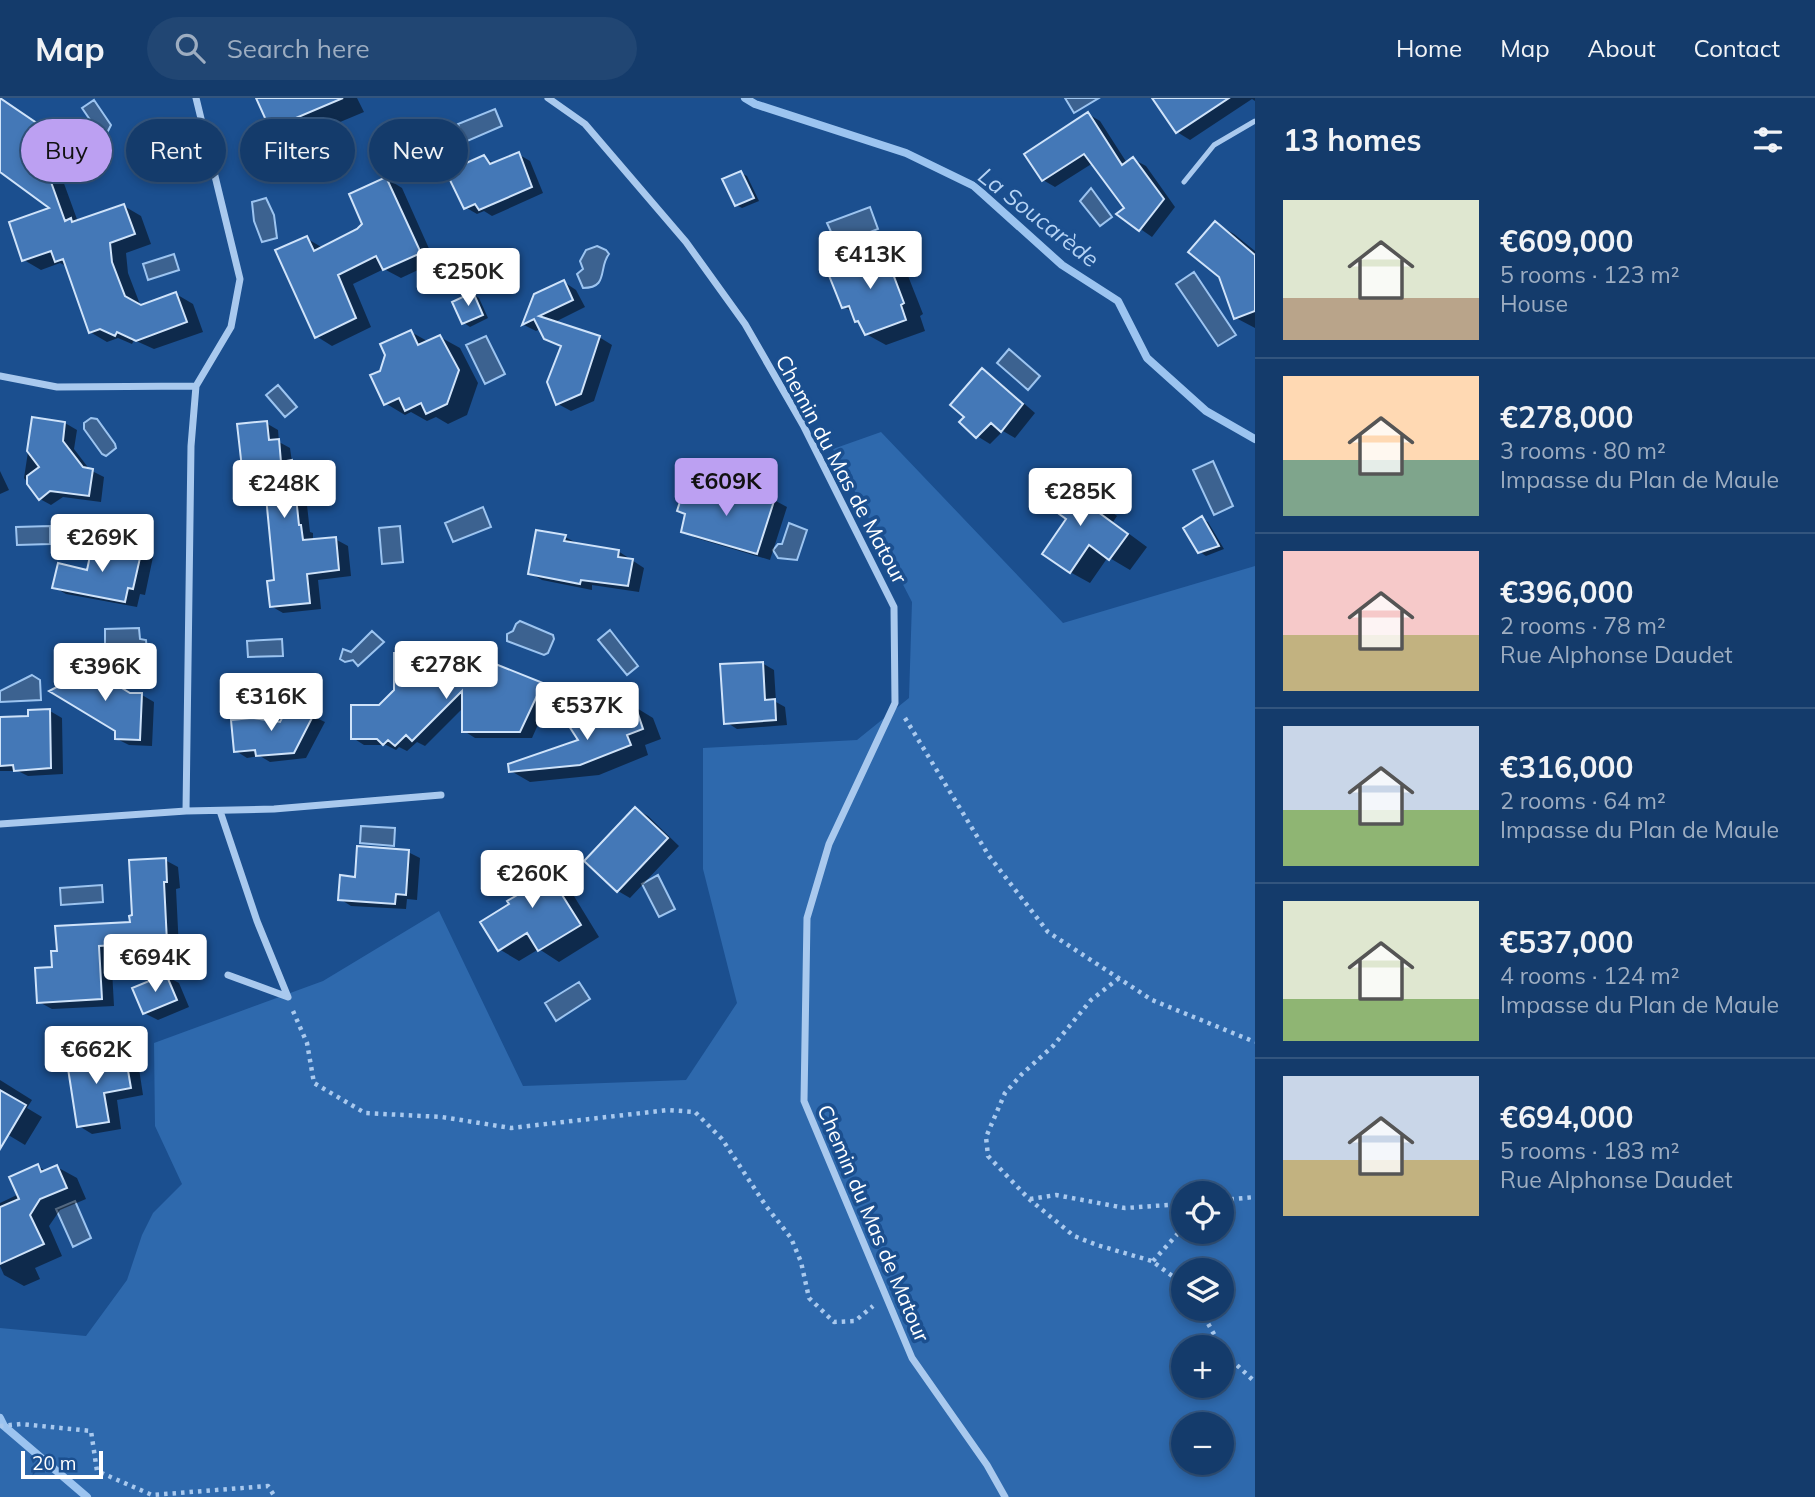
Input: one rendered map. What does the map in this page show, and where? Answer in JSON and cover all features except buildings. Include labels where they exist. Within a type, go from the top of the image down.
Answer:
[{"type":"street","points":[[186,811],[191,446],[195,386],[231,327],[240,279],[196,98]]},
{"type":"street","name":"Chemin du Mas de Matour","points":[[548,98],[585,124],[686,242],[745,324],[803,425],[894,607],[895,703],[829,844],[807,918],[804,1101],[912,1358],[987,1465],[1005,1497]]},
{"type":"street","points":[[0,376],[57,387],[195,386]]},
{"type":"street","points":[[0,824],[186,811],[274,809],[441,795]]},
{"type":"street","points":[[220,811],[257,921],[288,997]]},
{"type":"street","points":[[228,975],[288,997]]},
{"type":"lane","points":[[1184,182],[1214,145],[1255,121]]},
{"type":"path","points":[[895,703],[989,856],[1048,932],[1152,1000],[1255,1042]]},
{"type":"path","points":[[1119,978],[1091,1000],[1053,1046],[1005,1093],[986,1137],[988,1156],[1029,1199],[1074,1236],[1152,1261],[1171,1275]]},
{"type":"path","points":[[288,997],[307,1043],[314,1083],[365,1114],[442,1117],[511,1128],[668,1110],[695,1112],[722,1139],[766,1206],[791,1238],[801,1262],[809,1298],[834,1322],[855,1321],[886,1294]]},
{"type":"path","points":[[1029,1199],[1056,1195],[1125,1208],[1171,1205]]},
{"type":"path","points":[[1234,1199],[1255,1198]]},
{"type":"path","points":[[1152,1261],[1171,1241]]},
{"type":"path","points":[[1207,1321],[1225,1354],[1255,1382]]},
{"type":"path","points":[[0,1426],[21,1424],[91,1431],[97,1471],[152,1495],[268,1486],[275,1497]]},
{"type":"shaded area","points":[[1065,98],[1099,98],[1074,113]]},
{"type":"shaded area","points":[[94,100],[107,119],[89,119],[82,108]]},
{"type":"shaded area","points":[[495,109],[502,126],[468,141],[468,120]]},
{"type":"shaded area","points":[[1091,188],[1112,217],[1100,226],[1080,201]]},
{"type":"shaded area","points":[[266,198],[274,215],[277,238],[262,242],[254,221],[252,202]]},
{"type":"shaded area","points":[[870,207],[878,229],[837,245],[827,223]]},
{"type":"shaded area","points":[[597,246],[609,254],[602,276],[596,285],[583,288],[577,274],[583,269],[580,261],[586,250]]},
{"type":"shaded area","points":[[174,254],[179,270],[148,280],[143,264]]},
{"type":"shaded area","points":[[1194,272],[1236,335],[1218,346],[1176,284]]},
{"type":"shaded area","points":[[486,336],[505,374],[485,384],[466,345]]},
{"type":"shaded area","points":[[1009,349],[1040,376],[1028,390],[997,363]]},
{"type":"shaded area","points":[[278,385],[297,407],[285,417],[266,395]]},
{"type":"shaded area","points":[[91,418],[97,419],[115,444],[116,448],[106,456],[84,429],[84,423]]},
{"type":"shaded area","points":[[881,432],[1063,623],[1255,566],[1255,1497],[0,1497],[0,1328],[86,1336],[127,1280],[142,1235],[153,1213],[182,1184],[155,1126],[154,1043],[323,981],[439,911],[523,1086],[686,1080],[737,1003],[703,869],[703,748],[857,740],[909,698],[912,602],[833,449]]},
{"type":"shaded area","points":[[1213,461],[1233,506],[1214,515],[1193,470]]},
{"type":"shaded area","points":[[483,507],[491,527],[453,542],[445,523]]},
{"type":"shaded area","points":[[789,523],[807,530],[797,560],[778,558],[773,550],[778,544],[782,544]]},
{"type":"shaded area","points":[[50,526],[50,544],[17,545],[16,527]]},
{"type":"shaded area","points":[[400,526],[403,562],[382,564],[379,528]]},
{"type":"shaded area","points":[[520,621],[553,635],[548,653],[544,655],[507,641],[507,634],[513,631]]},
{"type":"shaded area","points":[[139,628],[140,639],[146,640],[147,651],[136,652],[135,646],[105,647],[105,629]]},
{"type":"shaded area","points":[[610,630],[638,666],[627,675],[598,640]]},
{"type":"shaded area","points":[[372,631],[384,642],[358,666],[353,660],[345,662],[340,659],[343,649],[351,652]]},
{"type":"shaded area","points":[[282,639],[283,656],[248,657],[247,641]]},
{"type":"shaded area","points":[[32,675],[40,680],[41,700],[0,702],[0,691]]},
{"type":"shaded area","points":[[361,826],[395,828],[394,846],[360,843]]},
{"type":"shaded area","points":[[658,875],[675,909],[659,917],[642,884]]},
{"type":"shaded area","points":[[102,885],[103,902],[61,905],[60,888]]},
{"type":"shaded area","points":[[579,982],[590,999],[556,1021],[545,1003]]},
{"type":"shaded area","points":[[75,1201],[91,1238],[73,1247],[56,1209]]},
{"type":"waterway","name":"La Soucarède","points":[[745,98],[755,104],[906,153],[974,186],[1062,265],[1118,301],[1147,358],[1206,411],[1255,439]]},
{"type":"waterway","points":[[0,1418],[4,1426],[87,1497]]}]
